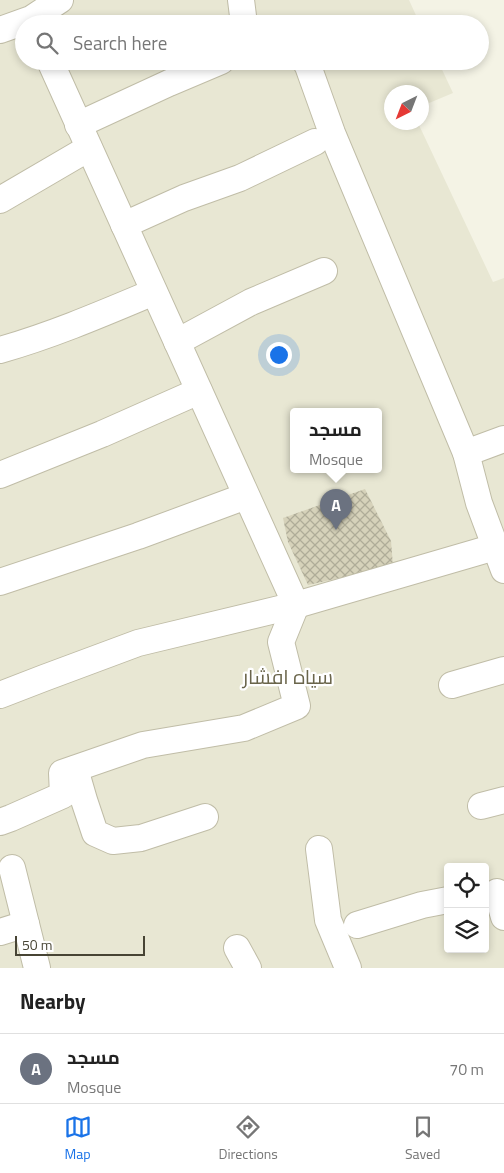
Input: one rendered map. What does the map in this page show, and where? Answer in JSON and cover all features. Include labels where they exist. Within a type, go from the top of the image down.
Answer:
[{"type":"street","points":[[27,14],[60,0]]},
{"type":"street","points":[[241,0],[243,15]]},
{"type":"street","points":[[0,30],[15,21]]},
{"type":"street","points":[[0,822],[63,795],[62,773],[142,745],[244,728],[297,706],[282,642],[296,605],[54,70]]},
{"type":"street","points":[[0,200],[84,137],[169,83],[200,70]]},
{"type":"street","points":[[0,695],[138,643],[500,559],[479,504],[466,453],[332,133],[309,70]]},
{"type":"street","points":[[124,225],[184,198],[240,178],[315,142]]},
{"type":"street","points":[[177,342],[251,302],[324,271]]},
{"type":"street","points":[[0,350],[102,314],[154,292]]},
{"type":"street","points":[[0,475],[102,434],[199,391]]},
{"type":"street","points":[[466,453],[504,440]]},
{"type":"street","points":[[0,582],[138,536],[246,496]]},
{"type":"street","points":[[452,685],[504,670]]},
{"type":"street","points":[[75,769],[95,833],[113,841],[140,838],[204,817]]},
{"type":"street","points":[[319,849],[328,920],[348,968]]},
{"type":"street","points":[[12,868],[37,968]]},
{"type":"street","points":[[496,892],[504,917]]},
{"type":"street","points":[[357,926],[422,905],[444,901]]},
{"type":"street","points":[[0,932],[26,924]]},
{"type":"shaded area","points":[[0,0],[409,0],[416,15],[15,15],[15,70],[442,70],[453,93],[429,103],[429,85],[384,85],[384,130],[421,130],[493,282],[504,278],[504,968],[0,968]]},
{"type":"building","points":[[365,489],[391,541],[393,566],[308,585],[288,542],[283,518]]},
{"type":"place","name":"مسجد","points":[[336,530]]},
{"type":"district","name":"سیاه افشار","points":[[288,676]]}]
